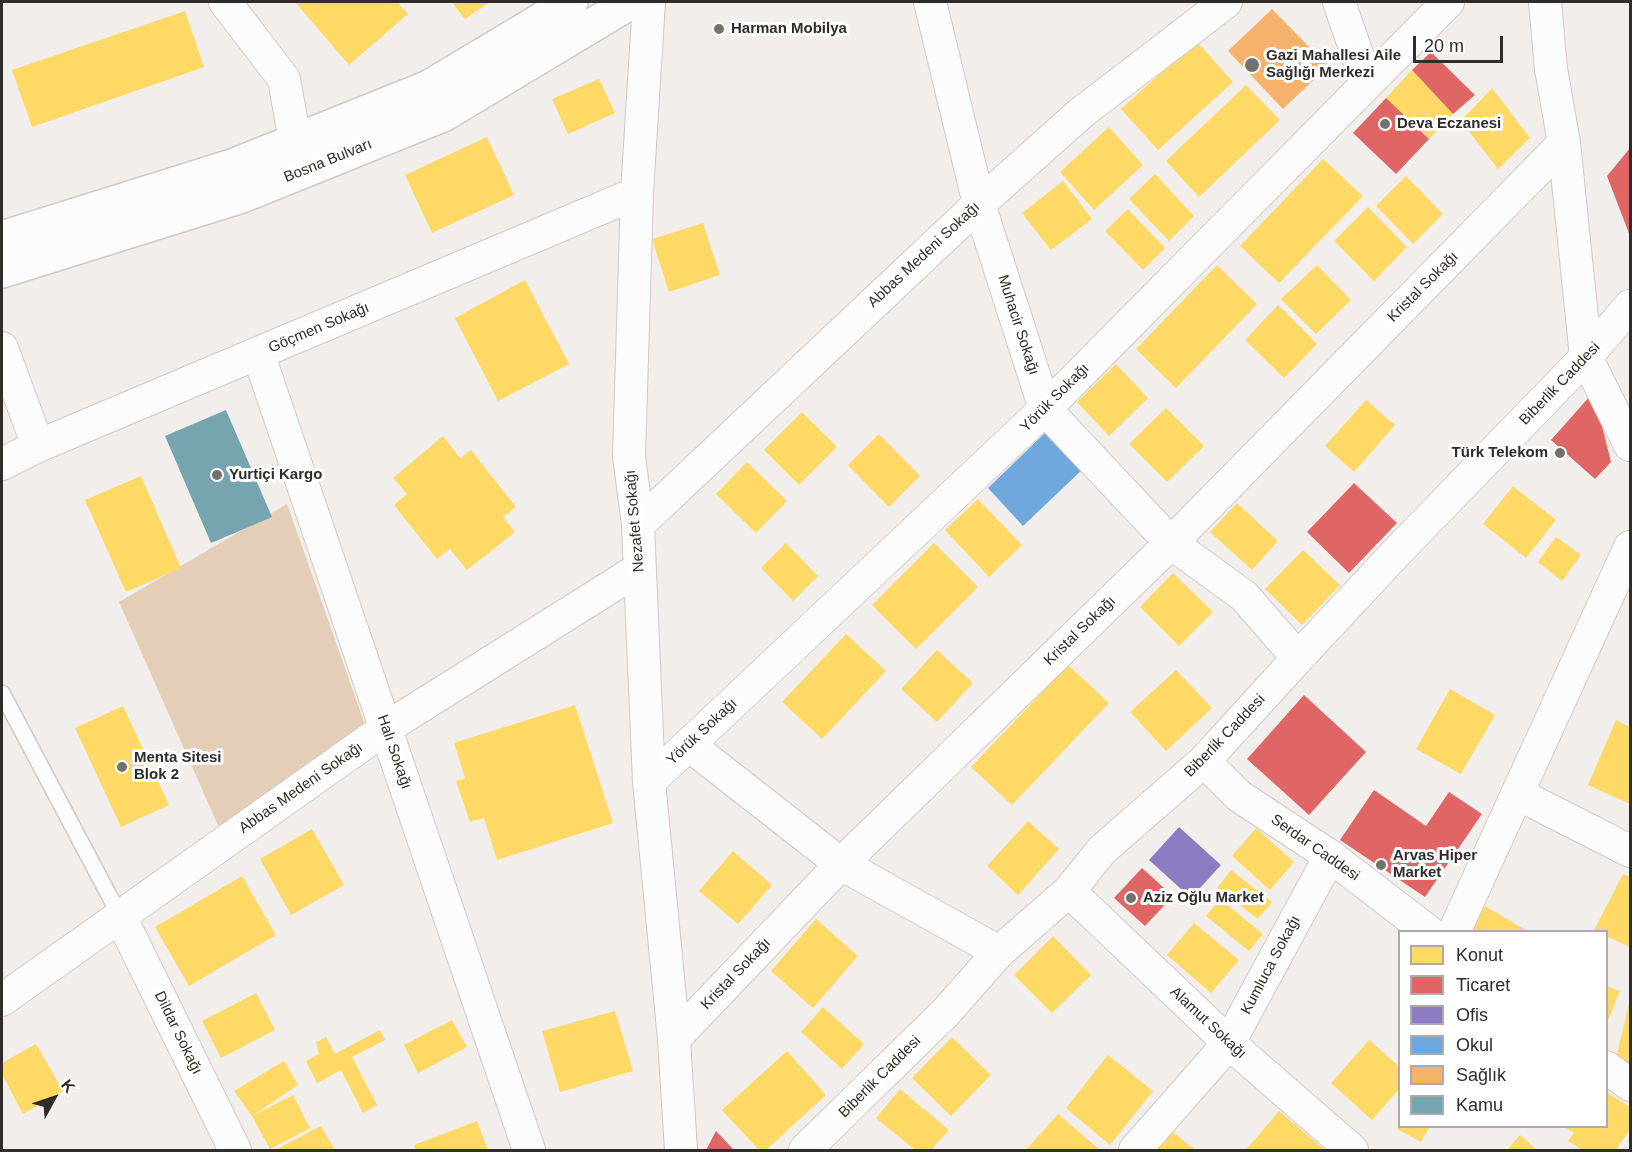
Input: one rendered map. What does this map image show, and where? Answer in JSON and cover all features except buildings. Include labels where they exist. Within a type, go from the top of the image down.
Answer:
[{"type":"main road","name":"Bosna Bulvarı","points":[[2,238],[232,166],[429,87],[571,2]]},
{"type":"main road","name":"Bosna Bulvarı","points":[[2,271],[242,196],[443,115],[631,2]]},
{"type":"street","points":[[225,2],[284,79],[295,141]]},
{"type":"street","name":"Nezafet Sokağı","points":[[649,2],[637,193],[629,456],[638,525],[649,782],[674,1039]]},
{"type":"street","name":"Muhacir Sokağı","points":[[930,2],[979,204],[1045,409],[1171,543],[1244,596],[1298,658]]},
{"type":"street","name":"Abbas Medeni Sokağı","points":[[638,525],[979,204],[1081,113],[1226,2]]},
{"type":"street","points":[[1339,2],[1367,83]]},
{"type":"street","name":"Yörük Sokağı","points":[[649,782],[1045,409],[1448,2]]},
{"type":"street","points":[[1545,2],[1551,69],[1564,143],[1586,357],[1630,445]]},
{"type":"street","name":"Kristal Sokağı","points":[[674,1039],[841,864],[1171,543],[1564,143]]},
{"type":"street","name":"Göçmen Sokağı","points":[[2,464],[38,446],[637,193]]},
{"type":"street","name":"Biberlik Caddesi","points":[[805,1150],[946,1012],[999,952],[1069,891],[1102,850],[1204,761],[1395,554],[1586,357],[1630,306]]},
{"type":"street","points":[[2,348],[38,446]]},
{"type":"street","name":"Halı Sokağı","points":[[258,353],[529,1150]]},
{"type":"street","points":[[1455,930],[1630,547]]},
{"type":"street","name":"Abbas Medeni Sokağı","points":[[2,1000],[386,728],[639,569]]},
{"type":"street","points":[[689,745],[841,864],[999,952]]},
{"type":"street","name":"Serdar Caddesi","points":[[1204,761],[1239,796],[1330,856],[1426,930]]},
{"type":"street","points":[[1518,794],[1630,851]]},
{"type":"street","name":"Kumluca Sokağı","points":[[1135,1150],[1229,1043],[1330,856]]},
{"type":"street","name":"Alamut Sokağı","points":[[1069,891],[1229,1043],[1352,1150]]},
{"type":"street","name":"Dildar Sokağı","points":[[120,916],[236,1150]]},
{"type":"street","points":[[674,1039],[681,1150]]},
{"type":"street","points":[[1608,1068],[1630,1085]]},
{"type":"lane","points":[[2,693],[120,916]]},
{"type":"shaded area","points":[[287,504],[367,730],[221,832],[119,602]]},
{"type":"place","name":"Harman Mobilya","points":[[719,29]]},
{"type":"place","name":"Gazi Mahallesi Aile Sağlığı Merkezi","points":[[1252,65]]},
{"type":"place","name":"Deva Eczanesi","points":[[1385,124]]},
{"type":"place","name":"Türk Telekom","points":[[1560,453]]},
{"type":"place","name":"Yurtiçi Kargo","points":[[217,475]]},
{"type":"place","name":"Menta Sitesi Blok 2","points":[[122,767]]},
{"type":"place","name":"Arvas Hiper Market","points":[[1381,865]]},
{"type":"place","name":"Aziz Oğlu Market","points":[[1131,898]]}]
